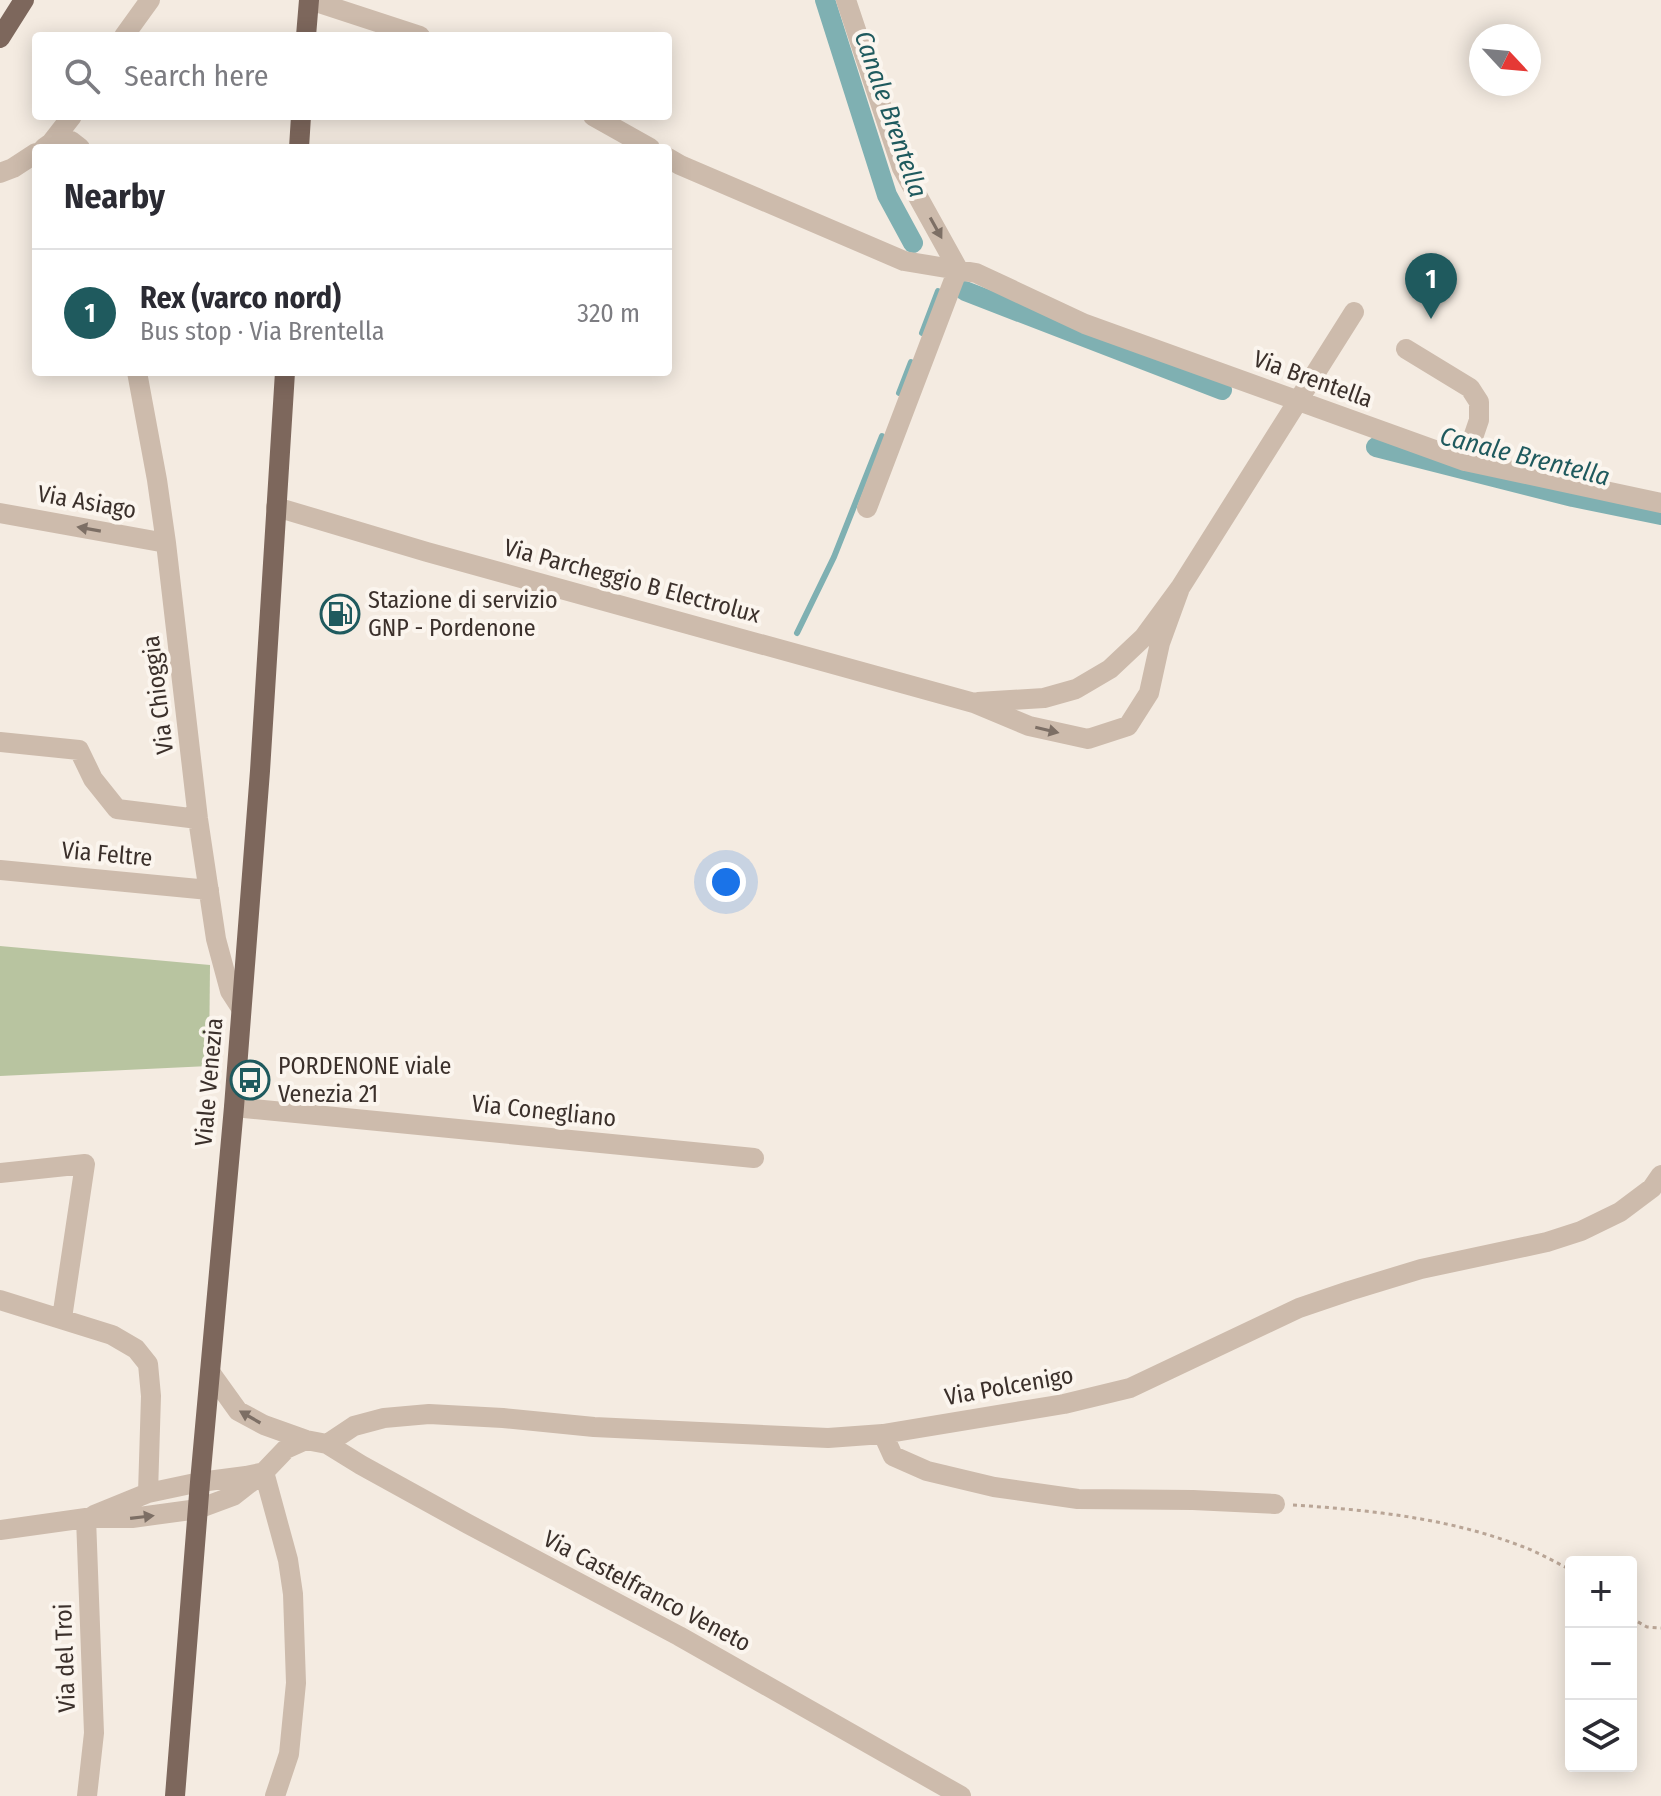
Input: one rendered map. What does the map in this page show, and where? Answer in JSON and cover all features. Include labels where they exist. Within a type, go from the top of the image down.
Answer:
[{"type":"main road","points":[[0,38],[24,0]]},
{"type":"main road","points":[[306,32],[309,3]]},
{"type":"main road","points":[[299,144],[301,120]]},
{"type":"main road","name":"Viale Venezia","points":[[175,1796],[260,771],[285,376]]},
{"type":"street","points":[[127,32],[150,0]]},
{"type":"street","points":[[846,0],[902,168],[958,269],[867,508]]},
{"type":"street","points":[[309,3],[407,32]]},
{"type":"street","points":[[48,144],[68,120]]},
{"type":"street","points":[[600,120],[643,144]]},
{"type":"street","points":[[0,173],[32,156]]},
{"type":"street","name":"Via Brentella","points":[[672,160],[887,254],[919,265],[976,273],[1085,324],[1465,461],[1661,503]]},
{"type":"street","name":"Via Parcheggio B Electrolux","points":[[974,703],[1044,698],[1076,689],[1110,669],[1144,637],[1180,588],[1354,312]]},
{"type":"street","points":[[1406,349],[1470,388],[1479,402],[1479,420],[1465,461]]},
{"type":"street","name":"Via Chioggia","points":[[138,376],[166,543],[198,819],[216,939],[230,991],[241,1008]]},
{"type":"street","name":"Via Parcheggio B Electrolux","points":[[276,507],[427,552],[974,703],[1029,726],[1088,739],[1128,726],[1149,693],[1160,643],[1180,588]]},
{"type":"street","name":"Via Asiago","points":[[0,513],[166,543]]},
{"type":"street","points":[[1131,650],[1146,656],[1155,665]]},
{"type":"street","points":[[0,742],[79,750],[93,779],[117,809],[198,819]]},
{"type":"street","name":"Via Feltre","points":[[0,870],[209,890]]},
{"type":"street","name":"Via Conegliano","points":[[234,1107],[754,1158]]},
{"type":"street","points":[[0,1173],[85,1164],[62,1318]]},
{"type":"street","name":"Via Polcenigo","points":[[327,1444],[354,1426],[384,1418],[429,1414],[760,1437],[828,1438],[883,1434],[1010,1414],[1130,1388],[1299,1308],[1349,1291],[1421,1269],[1547,1242],[1581,1231],[1620,1212],[1652,1188],[1661,1175]]},
{"type":"street","points":[[0,1300],[112,1335],[136,1349],[148,1364],[151,1396],[148,1493]]},
{"type":"street","name":"Via Castelfranco Veneto","points":[[210,1372],[238,1411],[264,1425],[327,1444],[468,1524],[679,1636],[961,1796]]},
{"type":"street","points":[[883,1434],[893,1456],[927,1471],[994,1487],[1078,1499],[1275,1504]]},
{"type":"street","points":[[0,1530],[86,1518],[132,1518],[198,1509],[233,1496],[264,1472],[286,1449],[306,1440]]},
{"type":"street","points":[[86,1518],[148,1493],[264,1472]]},
{"type":"street","points":[[264,1472],[277,1515],[293,1594],[296,1683],[289,1754],[275,1796]]},
{"type":"street","name":"Via del Troi","points":[[86,1518],[94,1733],[87,1796]]},
{"type":"path","points":[[1275,1504],[1356,1509],[1431,1521],[1522,1546],[1565,1567]]},
{"type":"path","points":[[1637,1621],[1647,1627],[1661,1628]]},
{"type":"green space","points":[[0,946],[210,965],[209,1066],[0,1076]]},
{"type":"waterway","name":"Canale Brentella","points":[[825,0],[887,195],[913,243]]},
{"type":"waterway","points":[[922,333],[938,291]]},
{"type":"waterway","name":"Canale Brentella","points":[[965,291],[1222,390]]},
{"type":"waterway","points":[[899,393],[911,362]]},
{"type":"waterway","points":[[797,633],[834,557],[882,436]]},
{"type":"waterway","name":"Canale Brentella","points":[[1376,447],[1573,497],[1661,515]]},
{"type":"place","name":"Rex (varco nord)","points":[[1431,319]]},
{"type":"place","name":"Stazione di servizio GNP - Pordenone","points":[[340,614]]},
{"type":"place","name":"PORDENONE viale Venezia 21","points":[[250,1080]]}]
